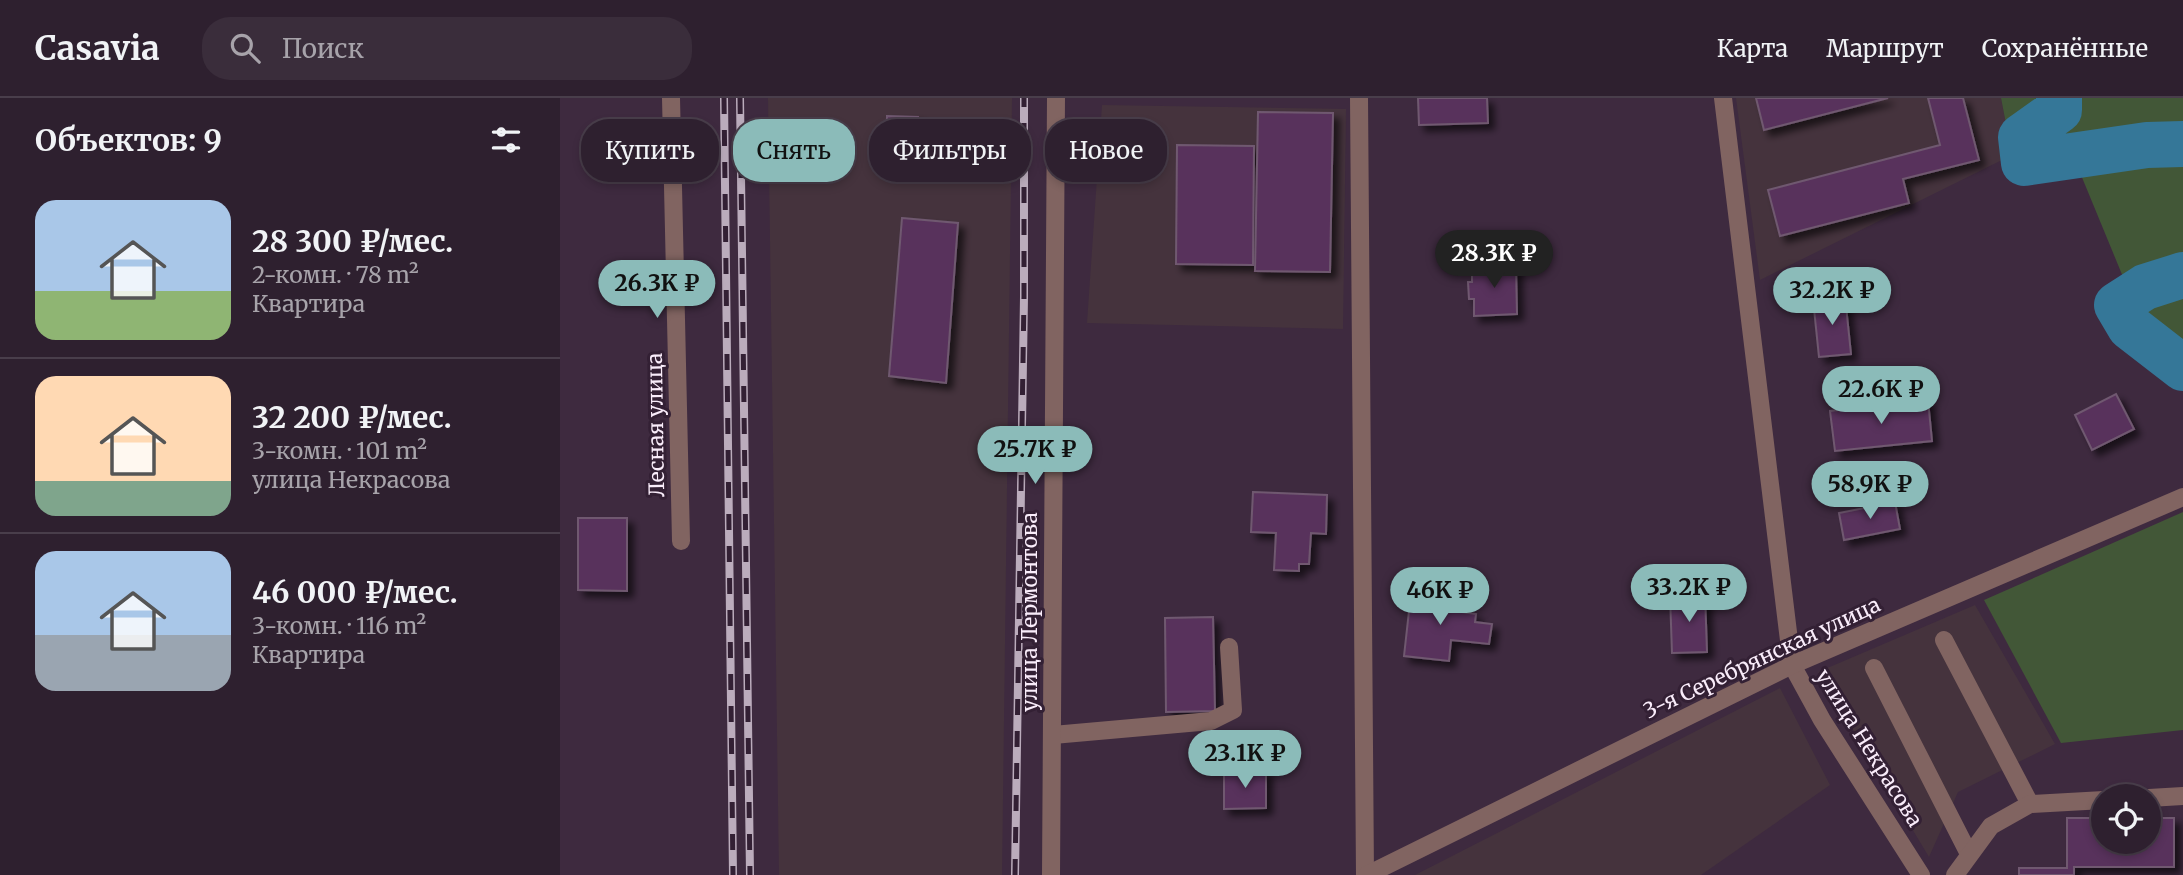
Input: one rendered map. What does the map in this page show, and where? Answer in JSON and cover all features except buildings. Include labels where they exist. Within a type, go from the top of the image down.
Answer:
[{"type":"street","name":"Лесная улица","points":[[671,98],[681,541]]},
{"type":"street","name":"улица Лермонтова","points":[[1051,875],[1056,98]]},
{"type":"street","points":[[1359,98],[1366,875]]},
{"type":"street","name":"улица Некрасова","points":[[1723,98],[1792,665],[1822,719],[1922,875]]},
{"type":"street","name":"3-я Серебрянская улица","points":[[1366,875],[1792,665],[2183,497]]},
{"type":"street","points":[[1944,640],[2030,804]]},
{"type":"street","points":[[1053,735],[1210,720],[1233,710],[1229,647]]},
{"type":"street","points":[[1874,668],[1969,854]]},
{"type":"street","points":[[2161,797],[2183,796]]},
{"type":"street","points":[[1955,875],[1991,826],[2030,804],[2091,801]]},
{"type":"shaded area","points":[[768,98],[1012,98],[1012,119],[869,119],[869,182],[1011,182],[1002,875],[779,875],[769,182],[855,182],[855,119],[768,119]]},
{"type":"shaded area","points":[[1736,98],[2001,98],[2012,155],[1760,280]]},
{"type":"shaded area","points":[[1102,105],[1346,109],[1343,329],[1087,323],[1097,182],[1167,182],[1167,119],[1101,119]]},
{"type":"shaded area","points":[[1975,605],[2055,744],[1958,792],[1929,857],[1818,672]]},
{"type":"shaded area","points":[[1780,688],[1830,785],[1701,875],[1415,875]]},
{"type":"green space","points":[[2001,98],[2183,98],[2183,380],[2149,340],[2081,175],[2012,155]]},
{"type":"green space","points":[[2183,512],[2183,730],[2061,743],[1984,600]]},
{"type":"waterway","points":[[2059,98],[2059,110],[2021,137],[2024,163],[2147,145],[2183,144]]},
{"type":"waterway","points":[[2183,275],[2145,287],[2117,305],[2130,327],[2183,368]]},
{"type":"railway","points":[[724,98],[733,875]]},
{"type":"railway","points":[[740,98],[750,875]]},
{"type":"railway","points":[[1015,875],[1024,297],[1024,98]]}]
